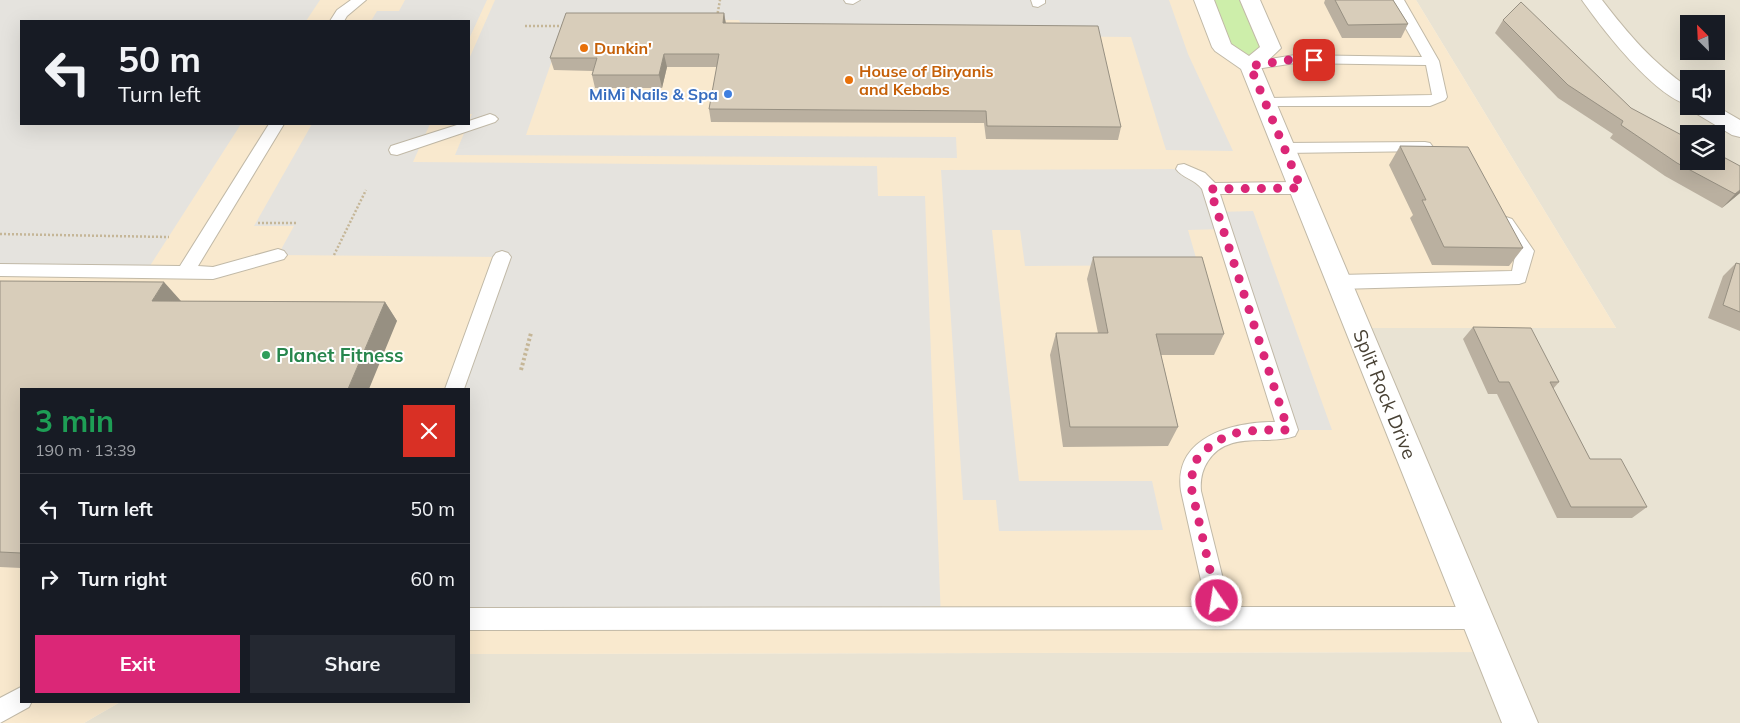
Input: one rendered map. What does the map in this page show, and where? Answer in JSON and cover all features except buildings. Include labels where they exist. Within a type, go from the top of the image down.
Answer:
[{"type":"street","points":[[1204,0],[1222,47],[1250,66],[1271,48],[1250,0]]},
{"type":"street","points":[[1592,0],[1627,46],[1680,91]]},
{"type":"street","name":"Split Rock Drive","points":[[1250,66],[1520,723]]},
{"type":"street","points":[[1715,115],[1740,130]]},
{"type":"lane","points":[[341,12],[359,0]]},
{"type":"lane","points":[[1266,103],[1430,101],[1440,97],[1432,61],[1397,0]]},
{"type":"lane","points":[[1250,66],[1295,59],[1432,61]]},
{"type":"lane","points":[[396,150],[490,119]]},
{"type":"lane","points":[[185,273],[275,125]]},
{"type":"lane","points":[[1284,148],[1426,147],[1443,151]]},
{"type":"lane","points":[[1184,169],[1207,182],[1210,189],[1288,430],[1259,430],[1236,433],[1214,442],[1197,459],[1190,482],[1221,618]]},
{"type":"lane","points":[[1210,189],[1301,188]]},
{"type":"lane","points":[[1339,282],[1519,277],[1525,251],[1498,211]]},
{"type":"lane","points":[[0,270],[213,273],[278,255]]},
{"type":"lane","points":[[454,388],[502,257]]},
{"type":"lane","points":[[470,620],[1477,618]]},
{"type":"lane","points":[[0,711],[20,700]]},
{"type":"path","points":[[716,20],[720,0]]},
{"type":"path","points":[[525,26],[564,26]]},
{"type":"path","points":[[334,255],[366,190]]},
{"type":"path","points":[[258,223],[296,223]]},
{"type":"path","points":[[0,234],[169,237]]},
{"type":"path","points":[[521,370],[532,333]]},
{"type":"shaded area","points":[[0,0],[1416,0],[1616,328],[1358,328],[1491,652],[470,654],[470,388],[20,388],[20,703],[119,703],[84,723],[0,723]]},
{"type":"shaded area","points":[[0,0],[320,0],[307,20],[20,20],[20,125],[240,125],[146,272],[0,269]]},
{"type":"shaded area","points":[[405,0],[487,0],[470,37],[470,20],[372,20],[377,11],[399,11]]},
{"type":"shaded area","points":[[495,0],[1169,0],[1188,54],[1233,151],[1166,150],[1131,37],[746,34],[739,20],[611,19],[565,23],[526,135],[956,137],[957,158],[455,155],[467,125],[470,125],[472,114],[470,114],[470,57]]},
{"type":"shaded area","points":[[1416,0],[1740,0],[1740,723],[84,723],[119,703],[470,703],[470,654],[1491,652],[1358,327],[1616,328]]},
{"type":"shaded area","points":[[311,125],[430,125],[413,162],[877,166],[878,196],[925,196],[941,620],[470,620],[470,388],[454,388],[502,257],[278,255],[294,226],[254,226]]},
{"type":"shaded area","points":[[1184,169],[1192,172],[1218,212],[1253,211],[1332,430],[1288,430],[1224,229],[1188,230],[1198,265],[1025,266],[1020,230],[992,230],[1019,481],[1152,481],[1163,530],[999,531],[996,500],[963,500],[941,170]]},
{"type":"green space","points":[[1204,0],[1250,0],[1271,48],[1250,66],[1222,47]]},
{"type":"place","name":"Dunkin'","points":[[584,48]]},
{"type":"place","name":"House of Biryanis and Kebabs","points":[[849,80]]},
{"type":"place","name":"MiMi Nails & Spa","points":[[728,94]]},
{"type":"place","name":"Planet Fitness","points":[[266,355]]},
{"type":"route","points":[[1217,601],[1190,482],[1197,459],[1214,442],[1236,433],[1259,430],[1288,430],[1210,189],[1301,188],[1250,66],[1295,59],[1314,60]]}]
